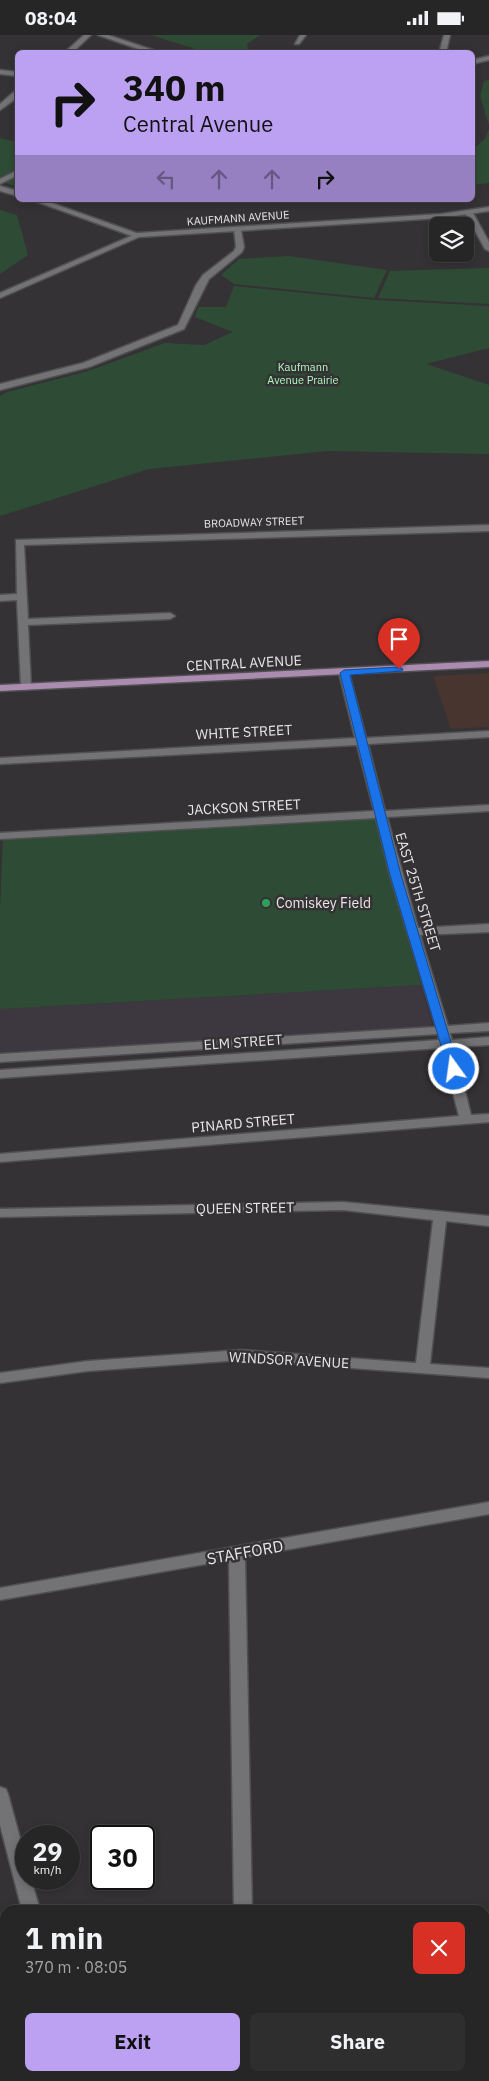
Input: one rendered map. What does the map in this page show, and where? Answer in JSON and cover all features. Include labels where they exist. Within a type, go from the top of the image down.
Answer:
[{"type":"main road","name":"CENTRAL AVENUE","points":[[0,688],[344,673],[489,664]]},
{"type":"street","points":[[70,50],[88,35]]},
{"type":"street","points":[[100,35],[149,50]]},
{"type":"street","points":[[297,43],[303,35]]},
{"type":"street","points":[[443,50],[447,35]]},
{"type":"street","points":[[475,62],[489,58]]},
{"type":"street","points":[[0,72],[15,74]]},
{"type":"street","points":[[0,108],[15,96]]},
{"type":"street","points":[[0,182],[15,174]]},
{"type":"street","points":[[0,188],[15,193]]},
{"type":"street","points":[[42,202],[138,235]]},
{"type":"street","name":"KAUFMANN AVENUE","points":[[0,296],[138,235],[237,230],[469,213],[489,209]]},
{"type":"street","points":[[469,213],[489,249]]},
{"type":"street","points":[[0,387],[86,365],[181,327],[200,285],[206,277],[238,253],[240,247],[237,230]]},
{"type":"street","name":"BROADWAY STREET","points":[[22,597],[19,542],[489,528]]},
{"type":"street","points":[[0,598],[22,597],[26,687]]},
{"type":"street","points":[[24,622],[170,616]]},
{"type":"street","name":"EAST 25TH STREET","points":[[344,673],[396,875],[444,1030],[466,1120]]},
{"type":"street","name":"WHITE STREET","points":[[0,761],[489,733]]},
{"type":"street","name":"JACKSON STREET","points":[[0,836],[489,808]]},
{"type":"street","points":[[414,932],[489,928]]},
{"type":"street","name":"ELM STREET","points":[[0,1058],[489,1027]]},
{"type":"street","name":"ELM STREET","points":[[0,1074],[489,1041]]},
{"type":"street","name":"PINARD STREET","points":[[0,1158],[489,1119]]},
{"type":"street","name":"QUEEN STREET","points":[[0,1213],[344,1206],[489,1221]]},
{"type":"street","points":[[423,1367],[440,1215]]},
{"type":"street","name":"WINDSOR AVENUE","points":[[0,1378],[88,1366],[241,1355],[489,1373]]},
{"type":"street","name":"STAFFORD","points":[[0,1595],[489,1508]]},
{"type":"street","points":[[237,1554],[243,1905]]},
{"type":"street","points":[[0,1794],[30,1905]]},
{"type":"shaded area","points":[[489,673],[489,727],[451,729],[433,676]]},
{"type":"shaded area","points":[[421,985],[432,1024],[427,1028],[0,1054],[0,1009]]},
{"type":"green space","points":[[151,35],[260,35],[247,44],[248,50],[199,50]]},
{"type":"green space","points":[[489,80],[489,125],[480,96],[484,81]]},
{"type":"green space","points":[[489,129],[489,183],[475,185],[475,147],[485,139]]},
{"type":"green space","points":[[0,138],[15,142],[15,186],[0,182]]},
{"type":"green space","points":[[0,210],[17,215],[28,255],[0,274]]},
{"type":"green space","points":[[289,256],[387,270],[374,298],[234,284],[221,275],[239,259]]},
{"type":"green space","points":[[489,268],[489,304],[378,298],[390,271]]},
{"type":"green space","name":"Kaufmann Avenue Prairie","points":[[234,286],[375,300],[489,306],[489,348],[426,364],[489,385],[489,454],[328,451],[149,469],[0,516],[0,396],[7,392],[85,372],[165,343],[204,345],[233,332],[195,317],[198,307],[226,307]]},
{"type":"green space","points":[[380,815],[412,924],[404,925],[421,985],[0,1009],[0,910],[3,836]]},
{"type":"place","name":"Comiskey Field","points":[[266,903]]},
{"type":"route","points":[[399,669],[344,673],[396,875],[454,1069]]}]
